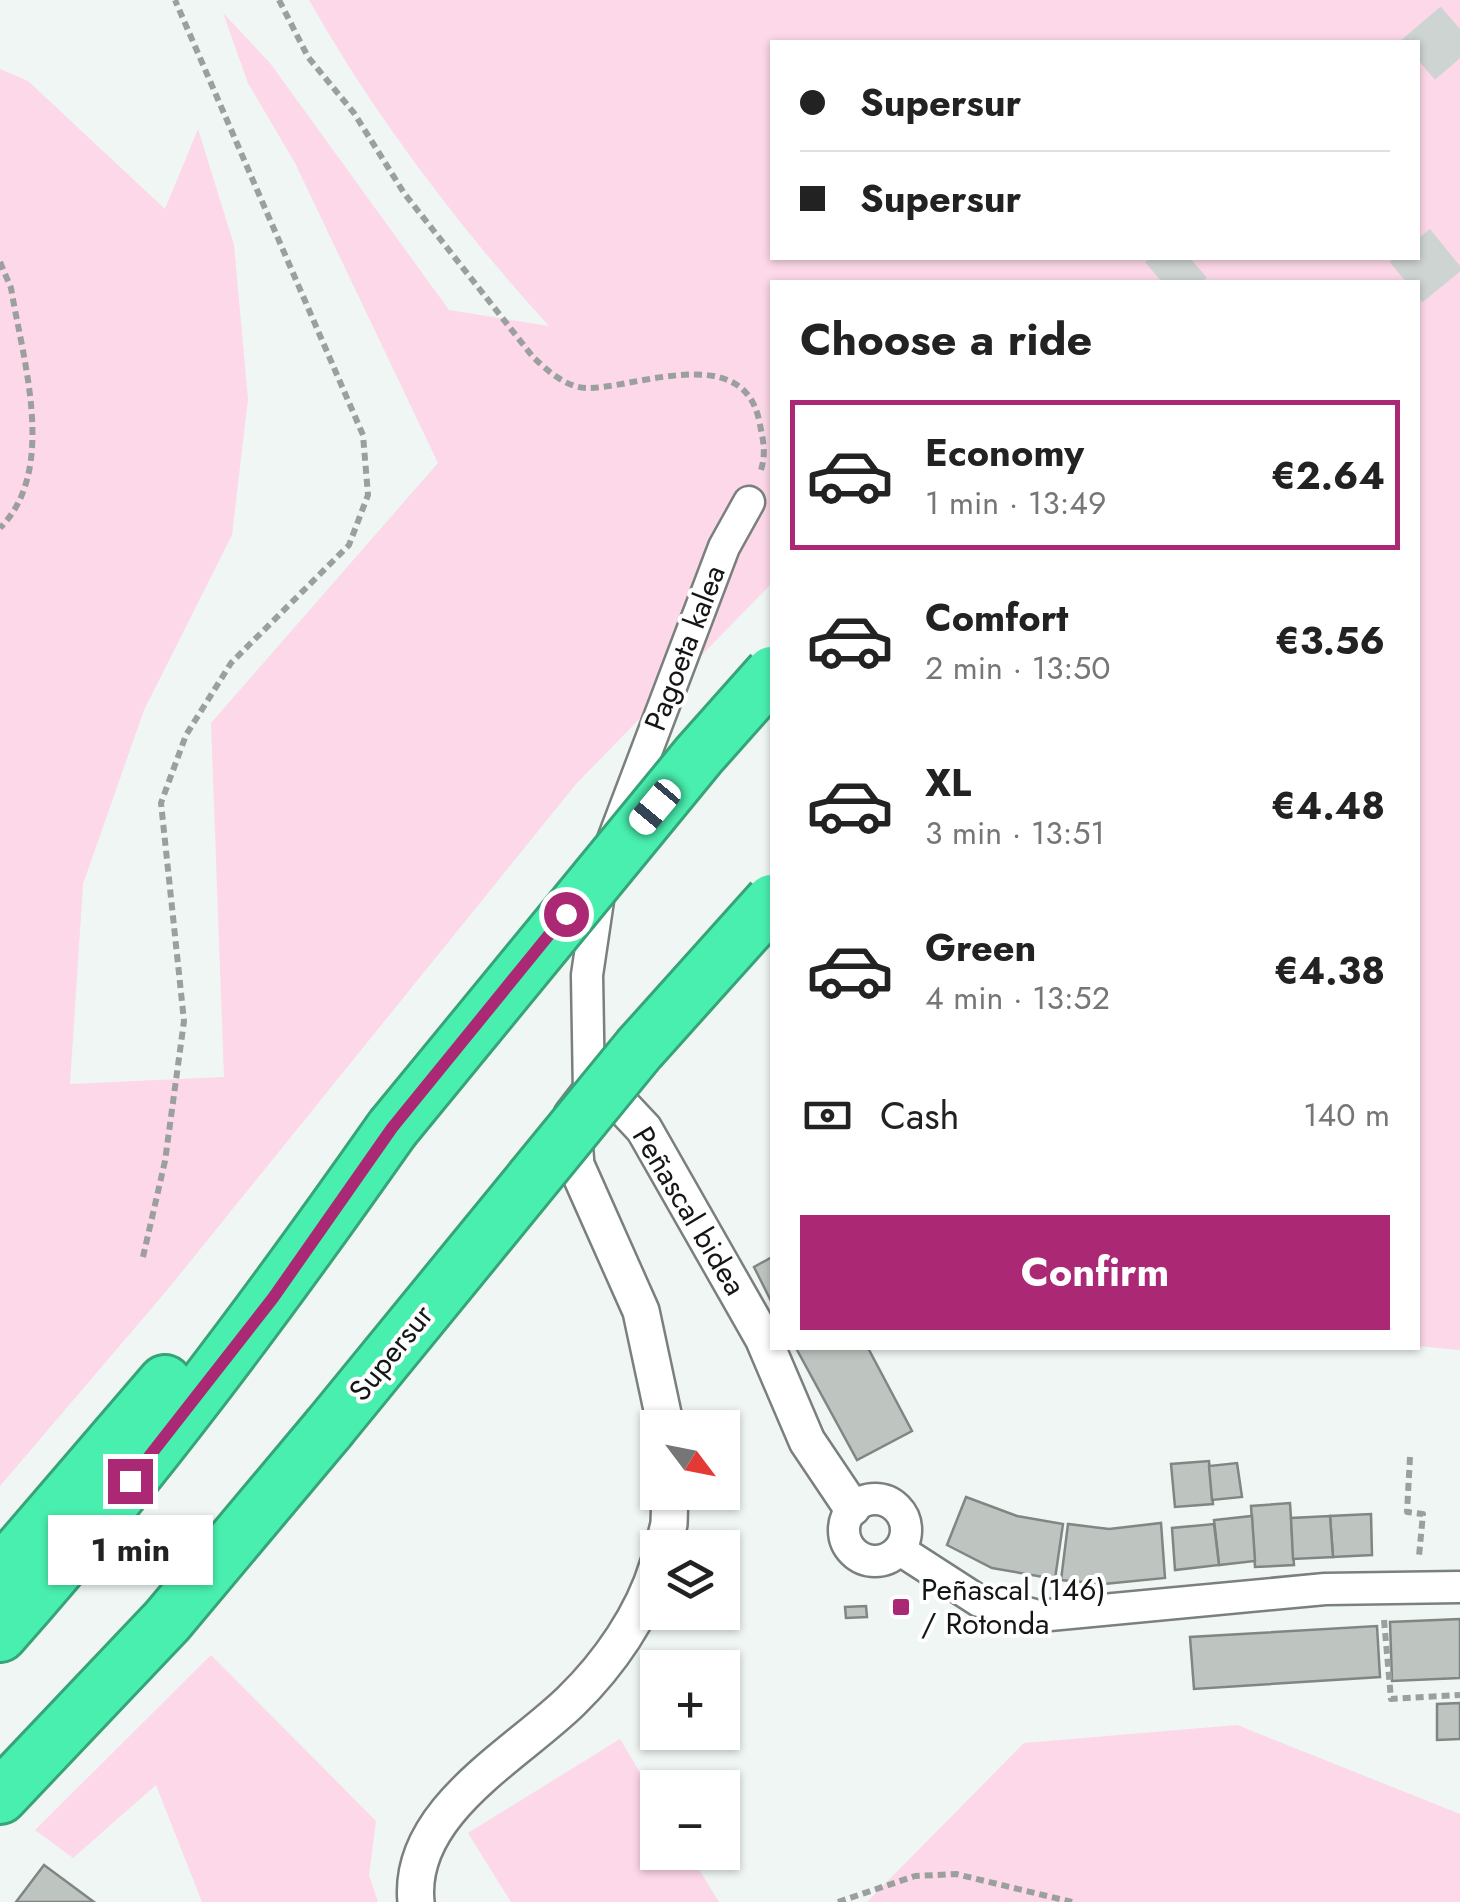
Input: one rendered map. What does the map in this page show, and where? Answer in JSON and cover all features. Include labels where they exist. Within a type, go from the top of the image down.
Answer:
[{"type":"highway","points":[[0,1636],[83,1542],[262,1289],[650,813],[770,676]]},
{"type":"highway","name":"Supersur","points":[[0,1797],[167,1621],[639,1050],[770,903]]},
{"type":"highway","points":[[0,1574],[262,1289]]},
{"type":"highway","points":[[0,1840],[167,1621]]},
{"type":"street","name":"Pagoeta kalea","points":[[589,1092],[586,975],[602,878],[645,748],[724,547],[749,502]]},
{"type":"street","points":[[589,1092],[572,1115],[576,1165],[641,1311],[662,1410]]},
{"type":"street","name":"Peñascal bidea","points":[[589,1092],[613,1096],[644,1129],[763,1338],[807,1441],[852,1508]]},
{"type":"street","points":[[871,1498],[892,1502],[905,1519],[907,1530],[900,1550],[873,1561],[854,1554],[844,1536],[846,1516],[871,1498]]},
{"type":"street","points":[[900,1550],[978,1601],[1039,1616],[1326,1589],[1460,1587]]},
{"type":"street","points":[[416,1902],[424,1847],[450,1810],[589,1681],[640,1610]]},
{"type":"path","points":[[143,1258],[165,1160],[184,1022],[161,803],[186,736],[231,663],[349,545],[368,495],[362,436],[175,0]]},
{"type":"path","points":[[278,0],[308,57],[354,113],[404,193],[533,357],[553,376],[584,388],[668,374],[711,376],[737,388],[756,409],[766,456],[749,502]]},
{"type":"path","points":[[0,262],[11,288],[26,378],[32,462],[17,511],[0,528]]},
{"type":"path","points":[[1410,1457],[1407,1512],[1423,1514],[1419,1550]]},
{"type":"path","points":[[1382,1604],[1392,1699],[1460,1694]]},
{"type":"path","points":[[838,1902],[915,1876],[956,1874],[1072,1902]]},
{"type":"shaded area","points":[[309,0],[1460,0],[1460,1350],[1420,1346],[1420,280],[770,280],[770,585],[576,784],[168,1289],[0,1486],[0,69],[28,81],[165,209],[198,129],[234,245],[248,399],[232,535],[144,710],[83,884],[70,1084],[224,1077],[211,723],[438,463],[295,163],[248,83],[223,13],[270,63],[449,310],[549,326],[420,170],[362,87]]},
{"type":"shaded area","points":[[211,1655],[376,1821],[369,1875],[378,1902],[202,1902],[156,1785],[73,1858],[35,1830]]},
{"type":"shaded area","points":[[1237,1725],[1460,1814],[1460,1902],[867,1902],[1024,1743]]},
{"type":"shaded area","points":[[620,1739],[640,1773],[640,1870],[699,1870],[719,1902],[511,1902],[468,1833]]},
{"type":"building","points":[[770,1258],[770,1299],[754,1267]]},
{"type":"building","points":[[797,1350],[869,1350],[912,1431],[857,1460]]},
{"type":"building","points":[[1209,1461],[1213,1504],[1175,1507],[1171,1464]]},
{"type":"building","points":[[1237,1463],[1242,1497],[1212,1500],[1209,1466]]},
{"type":"building","points":[[966,1497],[1017,1516],[1063,1524],[1055,1579],[992,1568],[947,1545]]},
{"type":"building","points":[[1290,1503],[1294,1565],[1255,1567],[1251,1506]]},
{"type":"building","points":[[1371,1514],[1372,1555],[1333,1557],[1330,1516]]},
{"type":"building","points":[[1252,1516],[1255,1561],[1219,1565],[1214,1520]]},
{"type":"building","points":[[1330,1516],[1333,1557],[1293,1559],[1291,1518]]},
{"type":"building","points":[[1161,1523],[1165,1578],[1104,1584],[1061,1580],[1068,1524],[1109,1529]]},
{"type":"building","points":[[1214,1524],[1219,1565],[1175,1570],[1172,1528]]},
{"type":"building","points":[[866,1606],[867,1617],[846,1618],[845,1607]]},
{"type":"building","points":[[1460,1619],[1460,1678],[1392,1681],[1390,1622]]},
{"type":"building","points":[[1377,1626],[1380,1677],[1194,1689],[1190,1637]]},
{"type":"building","points":[[1460,1703],[1460,1739],[1437,1740],[1437,1704]]},
{"type":"building","points":[[44,1865],[94,1902],[16,1902]]},
{"type":"tunnel","points":[[1420,58],[1460,24]]},
{"type":"tunnel","points":[[1408,280],[1460,238]]},
{"type":"tunnel","points":[[1164,280],[1188,260]]},
{"type":"place","name":"Peñascal (146) / Rotonda","points":[[901,1607]]},
{"type":"route","points":[[130,1481],[273,1298],[392,1128],[566,914]]}]
